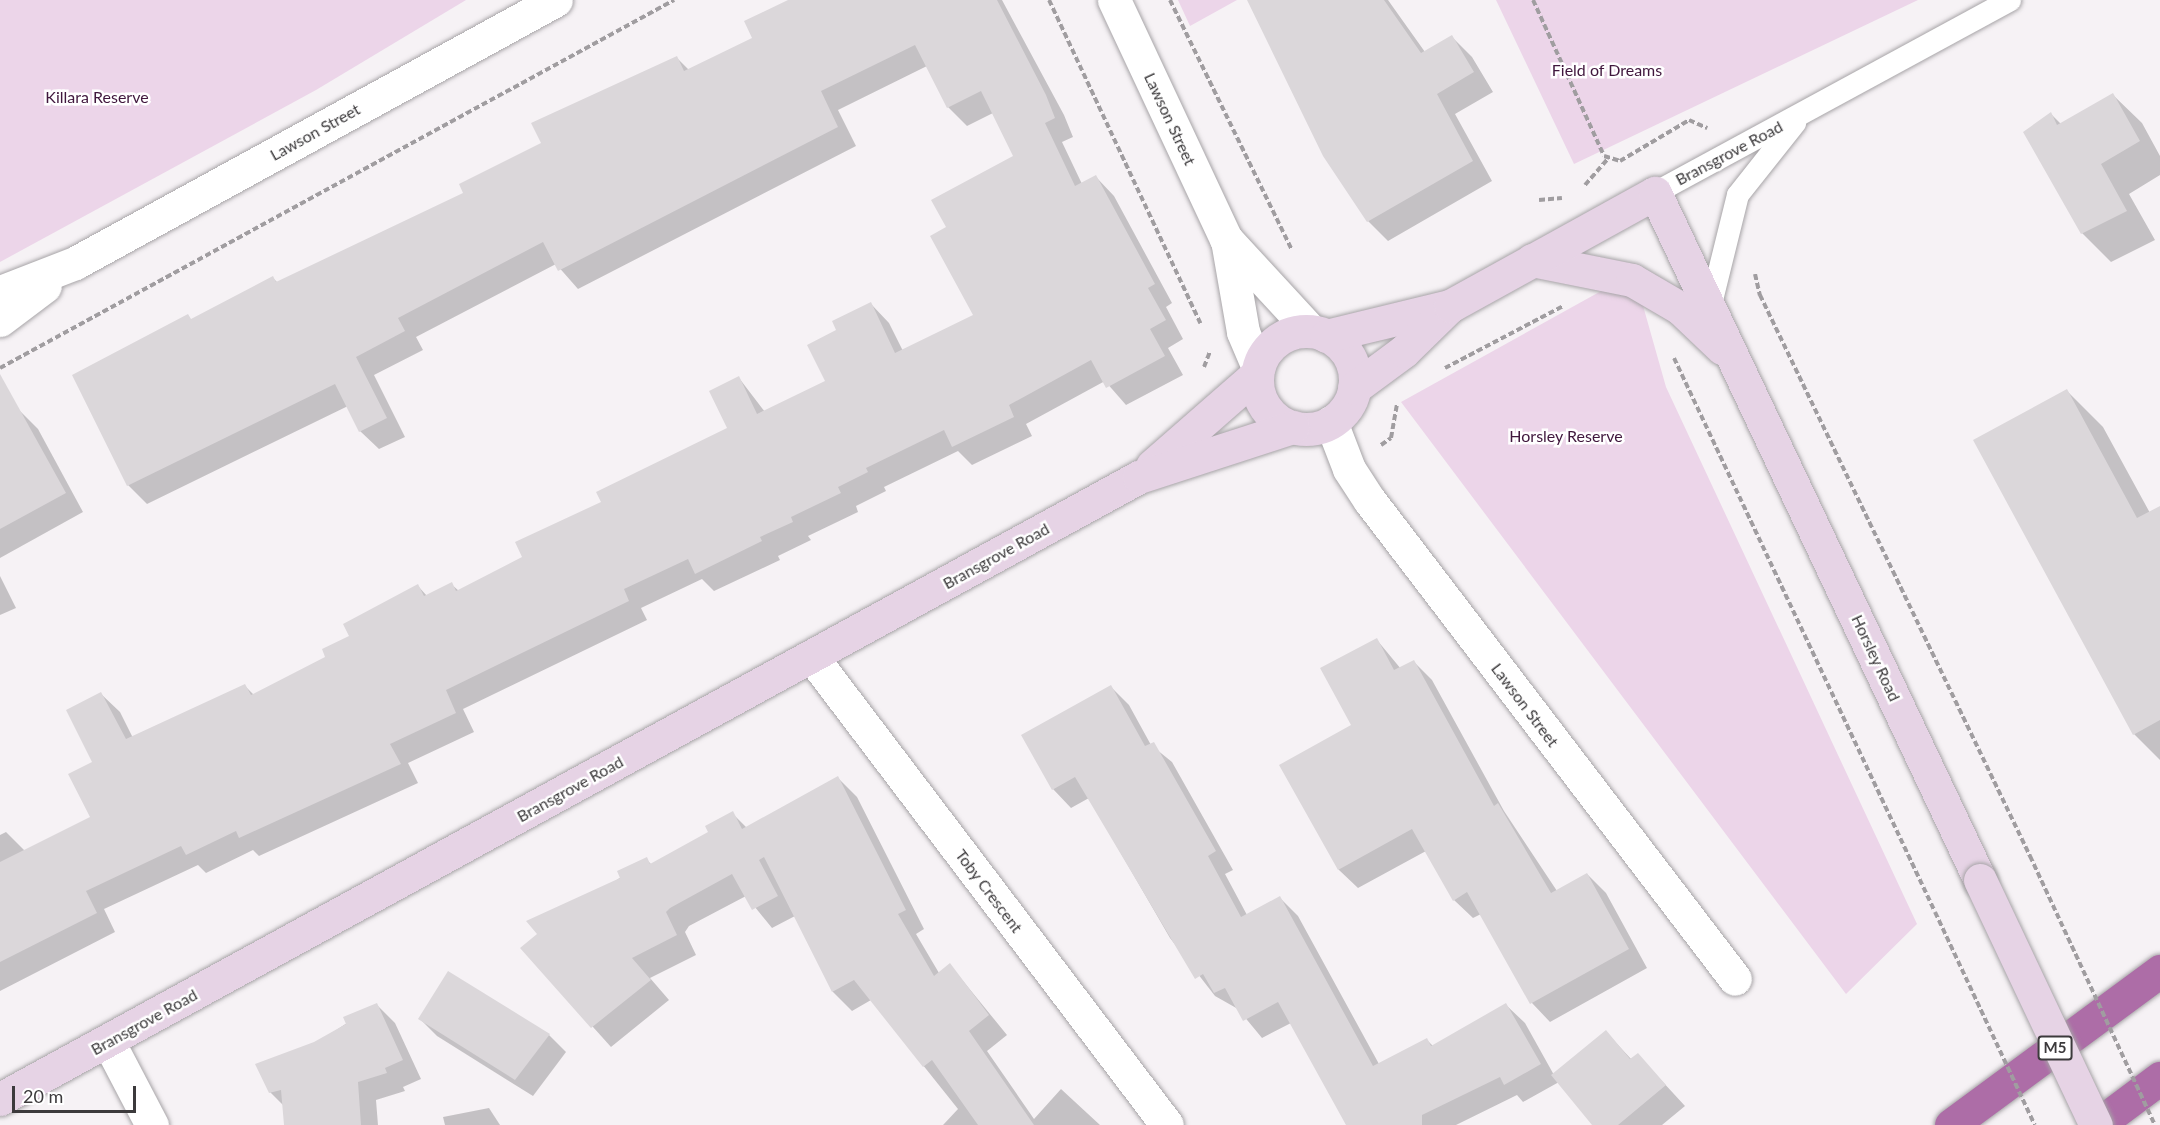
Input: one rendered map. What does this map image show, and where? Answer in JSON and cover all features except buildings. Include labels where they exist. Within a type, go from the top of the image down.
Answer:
[{"type":"highway","name":"M5","points":[[1951,1125],[2160,971]]},
{"type":"highway","points":[[2096,1125],[2160,1078]]},
{"type":"main road","name":"Bransgrove Road","points":[[1354,388],[1404,351],[1449,306],[1655,193]]},
{"type":"main road","name":"Horsley Road","points":[[1655,193],[2096,1125]]},
{"type":"main road","points":[[1532,260],[1632,280],[1680,308],[1734,359]]},
{"type":"main road","name":"Bransgrove Road","points":[[1319,333],[1449,306]]},
{"type":"main road","points":[[1319,333],[1349,357],[1354,388],[1331,422],[1293,427],[1263,405],[1257,372],[1280,338],[1319,333]]},
{"type":"main road","name":"Bransgrove Road","points":[[1139,477],[1257,372]]},
{"type":"main road","name":"Bransgrove Road","points":[[0,1099],[1139,477],[1293,427]]},
{"type":"street","name":"Lawson Street","points":[[0,292],[75,263],[556,0]]},
{"type":"street","name":"Lawson Street","points":[[1114,0],[1226,239],[1243,332],[1257,372]]},
{"type":"street","name":"Lawson Street","points":[[1226,239],[1319,333]]},
{"type":"street","name":"Lawson Street","points":[[0,320],[75,263]]},
{"type":"street","name":"Lawson Street","points":[[1331,422],[1348,469],[1735,980]]},
{"type":"street","name":"Toby Crescent","points":[[812,657],[1167,1125]]},
{"type":"street","points":[[108,1041],[152,1125]]},
{"type":"lane","name":"Bransgrove Road","points":[[1655,193],[2010,0]]},
{"type":"lane","points":[[1710,308],[1738,195],[1806,111]]},
{"type":"path","points":[[0,368],[674,0]]},
{"type":"path","points":[[1049,0],[1203,329]]},
{"type":"path","points":[[1170,0],[1296,258]]},
{"type":"path","points":[[1533,0],[1608,159]]},
{"type":"path","points":[[1608,159],[1620,160],[1689,120],[1705,123]]},
{"type":"path","points":[[1583,188],[1608,159]]},
{"type":"path","points":[[1539,200],[1567,197]]},
{"type":"path","points":[[1755,263],[1760,295],[2030,856],[2155,1125]]},
{"type":"path","points":[[1404,351],[1421,381],[1575,303]]},
{"type":"path","points":[[1207,338],[1208,357],[1201,375],[1191,382],[1210,414]]},
{"type":"path","points":[[1673,355],[2035,1125]]},
{"type":"path","points":[[1348,469],[1391,438],[1402,395]]},
{"type":"green space","name":"Killara Reserve","points":[[0,0],[466,0],[316,90],[0,262]]},
{"type":"green space","points":[[1178,0],[1237,0],[1190,26]]},
{"type":"green space","name":"Field of Dreams","points":[[1496,0],[1918,0],[1574,164]]},
{"type":"green space","name":"Horsley Reserve","points":[[1621,280],[1638,288],[1666,387],[1917,924],[1846,994],[1401,402]]}]
